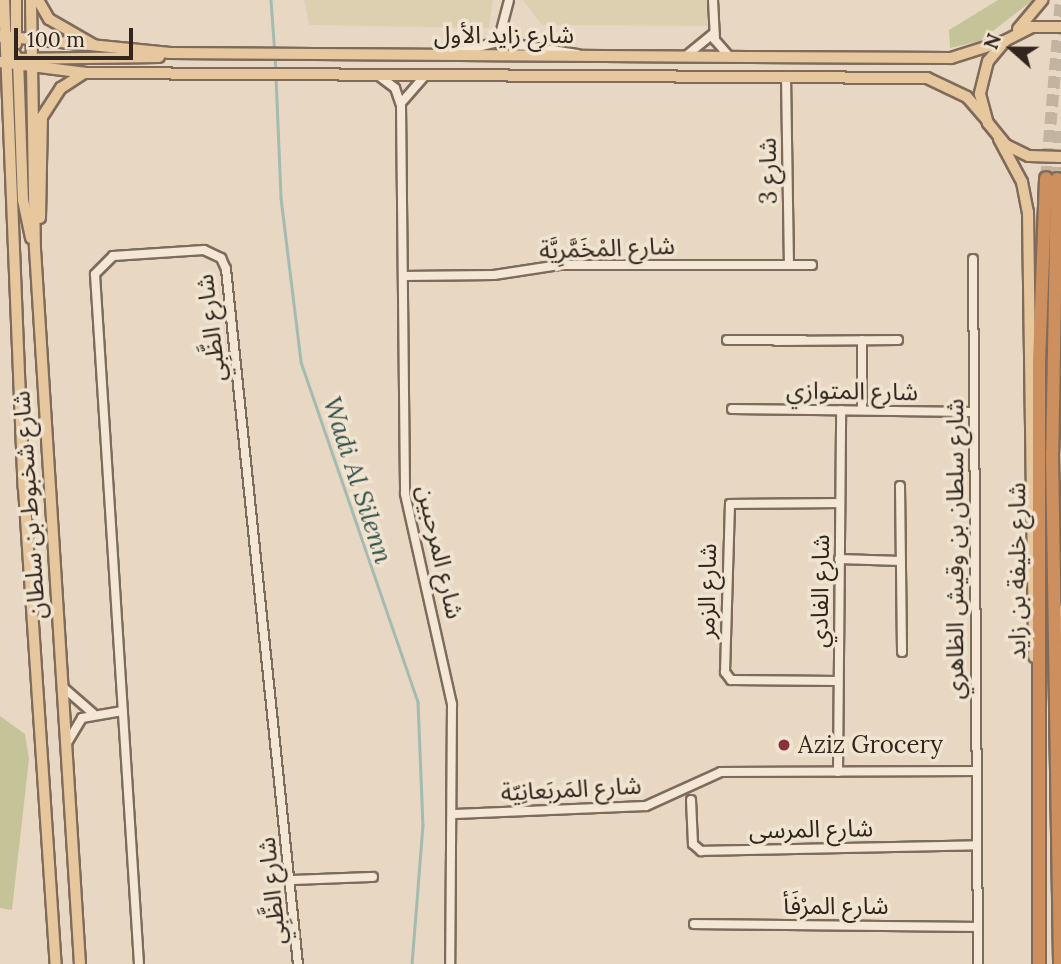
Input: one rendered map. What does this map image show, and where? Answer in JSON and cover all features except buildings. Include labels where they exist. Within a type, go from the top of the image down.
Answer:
[{"type":"highway","name":"شارع خليفة بن زايد","points":[[1039,964],[1037,681],[1052,179],[1052,387],[1060,964]]},
{"type":"main road","points":[[2,37],[4,0]]},
{"type":"main road","points":[[16,0],[15,52],[23,200],[35,249]]},
{"type":"main road","name":"شارع شخبوط بن سلطان","points":[[31,0],[31,42],[2,63],[57,964]]},
{"type":"main road","points":[[38,0],[49,19],[104,49]]},
{"type":"main road","points":[[1037,681],[1028,520],[1028,212],[1022,182],[986,119],[982,77],[1008,39],[1042,0]]},
{"type":"main road","name":"شارع زايد الأول","points":[[15,52],[31,42],[104,49],[224,54],[951,58],[1039,26],[1061,27]]},
{"type":"main road","name":"شارع زايد الأول","points":[[2,37],[31,68],[86,73],[927,78],[955,89],[986,119]]},
{"type":"main road","points":[[15,52],[141,59],[170,53]]},
{"type":"main road","name":"شارع شخبوط بن سلطان","points":[[31,68],[35,249],[80,964]]},
{"type":"main road","points":[[35,249],[42,117],[61,88],[86,73]]},
{"type":"main road","points":[[0,136],[7,157]]},
{"type":"main road","points":[[999,139],[1029,156],[1061,157]]},
{"type":"main road","points":[[1056,681],[1061,611]]},
{"type":"street","points":[[446,55],[493,45],[505,28],[509,0]]},
{"type":"street","points":[[713,0],[713,33],[730,57]]},
{"type":"street","points":[[505,28],[520,45],[582,56]]},
{"type":"street","points":[[680,56],[696,51],[713,33]]},
{"type":"street","points":[[376,75],[391,84],[401,105]]},
{"type":"street","points":[[401,105],[410,86],[430,75]]},
{"type":"street","name":"شارع 3","points":[[786,76],[789,265]]},
{"type":"street","name":"شارع المرحبين","points":[[401,105],[405,494],[449,680],[455,814],[450,964]]},
{"type":"street","name":"شارع الظَّبِي","points":[[139,964],[95,274],[113,256],[210,251],[226,269],[299,964]]},
{"type":"street","name":"شارع سلطان بن وقيش الظاهري","points":[[973,259],[978,964]]},
{"type":"street","name":"شارع المْخَمَّرِيَّة","points":[[403,276],[494,275],[559,265],[812,265]]},
{"type":"street","points":[[727,340],[898,340]]},
{"type":"street","points":[[862,340],[862,410]]},
{"type":"street","name":"شارع المتوازي","points":[[732,409],[973,412]]},
{"type":"street","name":"شارع الفادي","points":[[838,772],[841,410]]},
{"type":"street","points":[[900,486],[902,652]]},
{"type":"street","name":"شارع الزمر","points":[[838,681],[731,680],[725,672],[730,504],[840,503]]},
{"type":"street","points":[[839,559],[901,561]]},
{"type":"street","points":[[63,686],[93,713]]},
{"type":"street","points":[[67,745],[75,726],[93,713],[122,711]]},
{"type":"street","name":"شارع المَربَعانِيّة","points":[[455,814],[634,808],[657,803],[714,773],[975,771]]},
{"type":"street","name":"شارع المرسى","points":[[691,800],[693,844],[701,851],[976,845]]},
{"type":"street","points":[[290,880],[373,877]]},
{"type":"street","name":"شارع المرْفَأ","points":[[694,924],[978,927]]},
{"type":"shaded area","points":[[304,0],[493,0],[489,28],[309,25]]},
{"type":"shaded area","points":[[523,0],[708,0],[708,26],[542,25]]},
{"type":"green space","points":[[998,0],[1033,0],[980,41],[950,48],[949,30]]},
{"type":"green space","points":[[0,716],[25,734],[29,759],[12,910],[0,908]]},
{"type":"waterway","name":"Wadi Al Silenn","points":[[271,0],[276,70]]},
{"type":"waterway","name":"Wadi Al Silenn","points":[[276,77],[281,198],[301,362],[418,702],[423,825],[412,964]]},
{"type":"tunnel","points":[[1046,178],[1061,0]]},
{"type":"tunnel","points":[[1057,179],[1061,130]]},
{"type":"place","name":"Aziz Grocery","points":[[784,745]]}]
